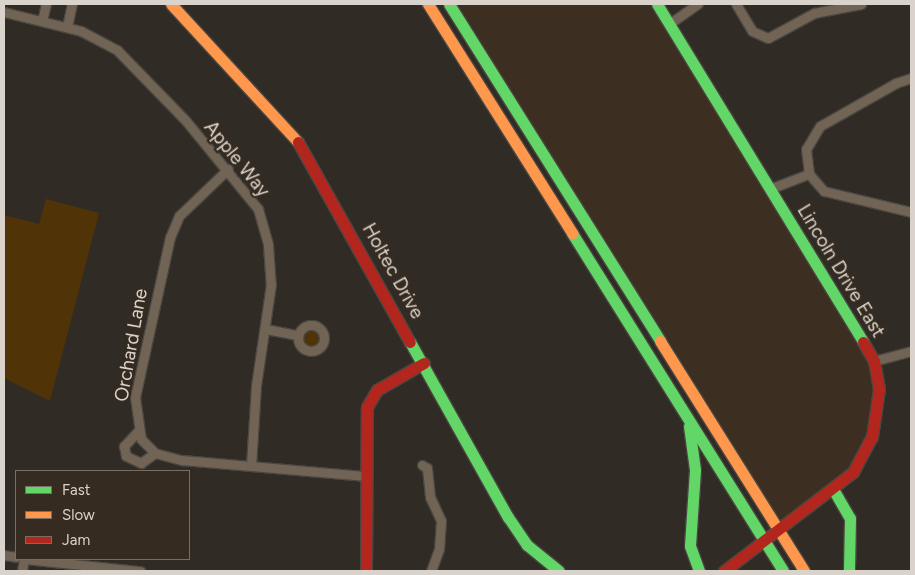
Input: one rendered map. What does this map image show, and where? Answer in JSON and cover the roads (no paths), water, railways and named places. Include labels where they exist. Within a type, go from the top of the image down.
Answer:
[{"type":"main road","name":"Holtec Drive","points":[[171,4],[302,148],[424,363],[508,517],[528,545],[559,571]]},
{"type":"main road","points":[[428,4],[783,571]]},
{"type":"main road","points":[[449,4],[804,571]]},
{"type":"main road","name":"Lincoln Drive East","points":[[657,4],[772,188],[874,360],[880,389],[872,437],[853,472],[764,541]]},
{"type":"main road","points":[[366,571],[367,407],[377,390],[424,363]]},
{"type":"main road","points":[[688,419],[695,470],[690,546],[699,571]]},
{"type":"main road","points":[[833,489],[850,518],[849,571]]},
{"type":"main road","points":[[724,571],[764,541]]},
{"type":"street","points":[[42,21],[46,4]]},
{"type":"street","points":[[67,27],[72,4]]},
{"type":"street","points":[[669,24],[698,4]]},
{"type":"street","points":[[736,4],[752,31],[768,38],[814,13],[861,4]]},
{"type":"street","name":"Apple Way","points":[[4,12],[67,27],[100,39],[127,58],[228,169],[258,208],[268,245],[271,284],[251,465]]},
{"type":"street","points":[[911,78],[896,82],[820,126],[806,149],[809,174],[834,196],[911,212]]},
{"type":"street","name":"Orchard Lane","points":[[154,453],[138,431],[135,397],[170,237],[187,207],[228,169]]},
{"type":"street","points":[[772,188],[809,174]]},
{"type":"street","points":[[266,329],[298,335]]},
{"type":"street","points":[[874,360],[911,351]]},
{"type":"street","points":[[138,431],[126,442],[126,456],[141,463],[154,453],[366,476]]},
{"type":"street","points":[[422,465],[427,468],[430,497],[441,521],[439,549],[431,571]]},
{"type":"street","points":[[35,560],[140,571]]}]
